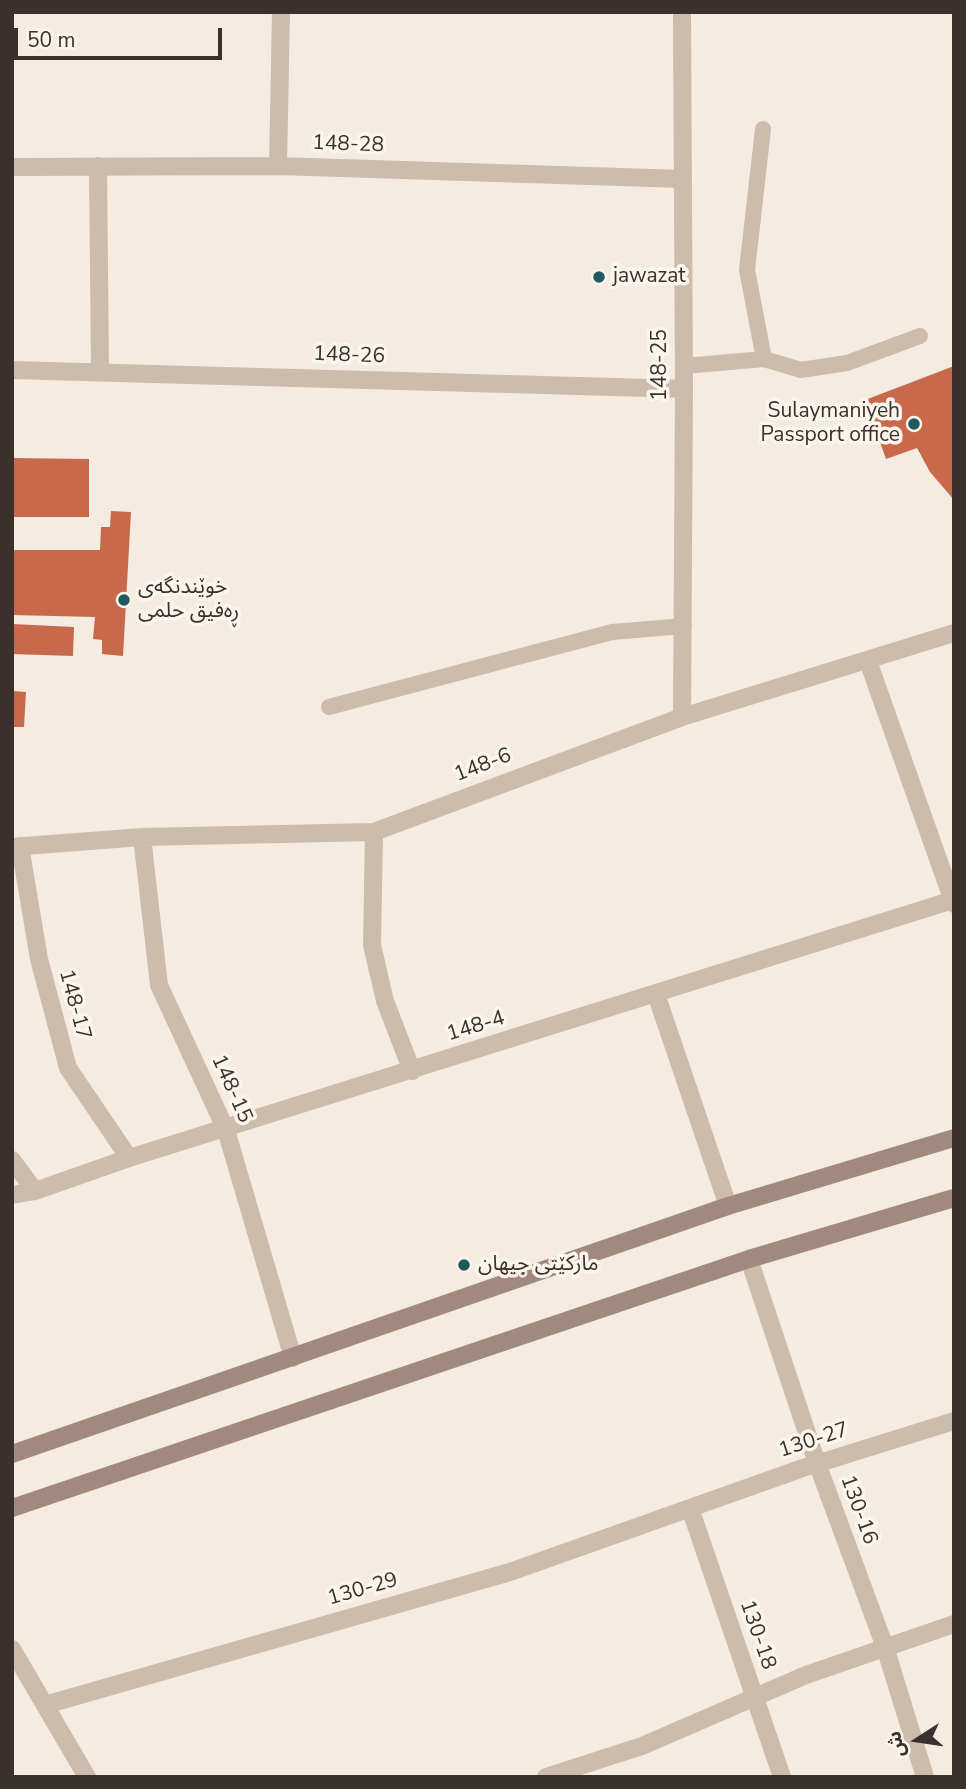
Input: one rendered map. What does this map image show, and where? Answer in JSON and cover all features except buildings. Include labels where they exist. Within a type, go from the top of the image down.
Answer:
[{"type":"street","points":[[278,166],[281,12]]},
{"type":"street","name":"148-25","points":[[682,12],[682,717]]},
{"type":"street","points":[[98,166],[100,371]]},
{"type":"street","name":"148-28","points":[[12,167],[278,166],[683,179]]},
{"type":"street","name":"148-26","points":[[12,370],[684,389]]},
{"type":"street","name":"148-6","points":[[16,847],[142,837],[374,832],[682,717],[954,633]]},
{"type":"street","points":[[867,661],[953,902]]},
{"type":"street","points":[[374,832],[372,945],[385,1001],[412,1071]]},
{"type":"street","name":"148-15","points":[[142,837],[159,985],[226,1130],[293,1358]]},
{"type":"street","name":"148-17","points":[[16,847],[38,959],[68,1068],[129,1158]]},
{"type":"street","name":"148-4","points":[[12,1195],[35,1191],[129,1158],[953,902]]},
{"type":"street","points":[[656,994],[728,1206]]},
{"type":"street","points":[[12,1454],[728,1206],[954,1138]]},
{"type":"street","points":[[12,1160],[35,1191]]},
{"type":"street","points":[[12,1508],[749,1259],[954,1198]]},
{"type":"street","name":"130-16","points":[[749,1259],[817,1464],[885,1647],[925,1777]]},
{"type":"street","name":"130-27","points":[[690,1508],[954,1421]]},
{"type":"street","name":"130-18","points":[[690,1508],[782,1777]]},
{"type":"street","name":"130-29","points":[[45,1705],[510,1572],[690,1508]]},
{"type":"street","points":[[546,1777],[642,1746],[754,1697],[954,1624]]},
{"type":"street","points":[[12,1649],[87,1777]]},
{"type":"lane","points":[[763,129],[747,270],[764,359]]},
{"type":"lane","points":[[684,366],[764,359],[802,370],[847,363],[920,336]]},
{"type":"lane","points":[[330,707],[612,632],[684,626]]},
{"type":"place","name":"jawazat","points":[[599,277]]},
{"type":"place","name":"Sulaymaniyeh Passport office","points":[[914,424]]},
{"type":"place","name":"خوێندنگەی ڕەفیق حلمی","points":[[124,600]]},
{"type":"place","name":"ماركێتی جیھان","points":[[464,1265]]}]
